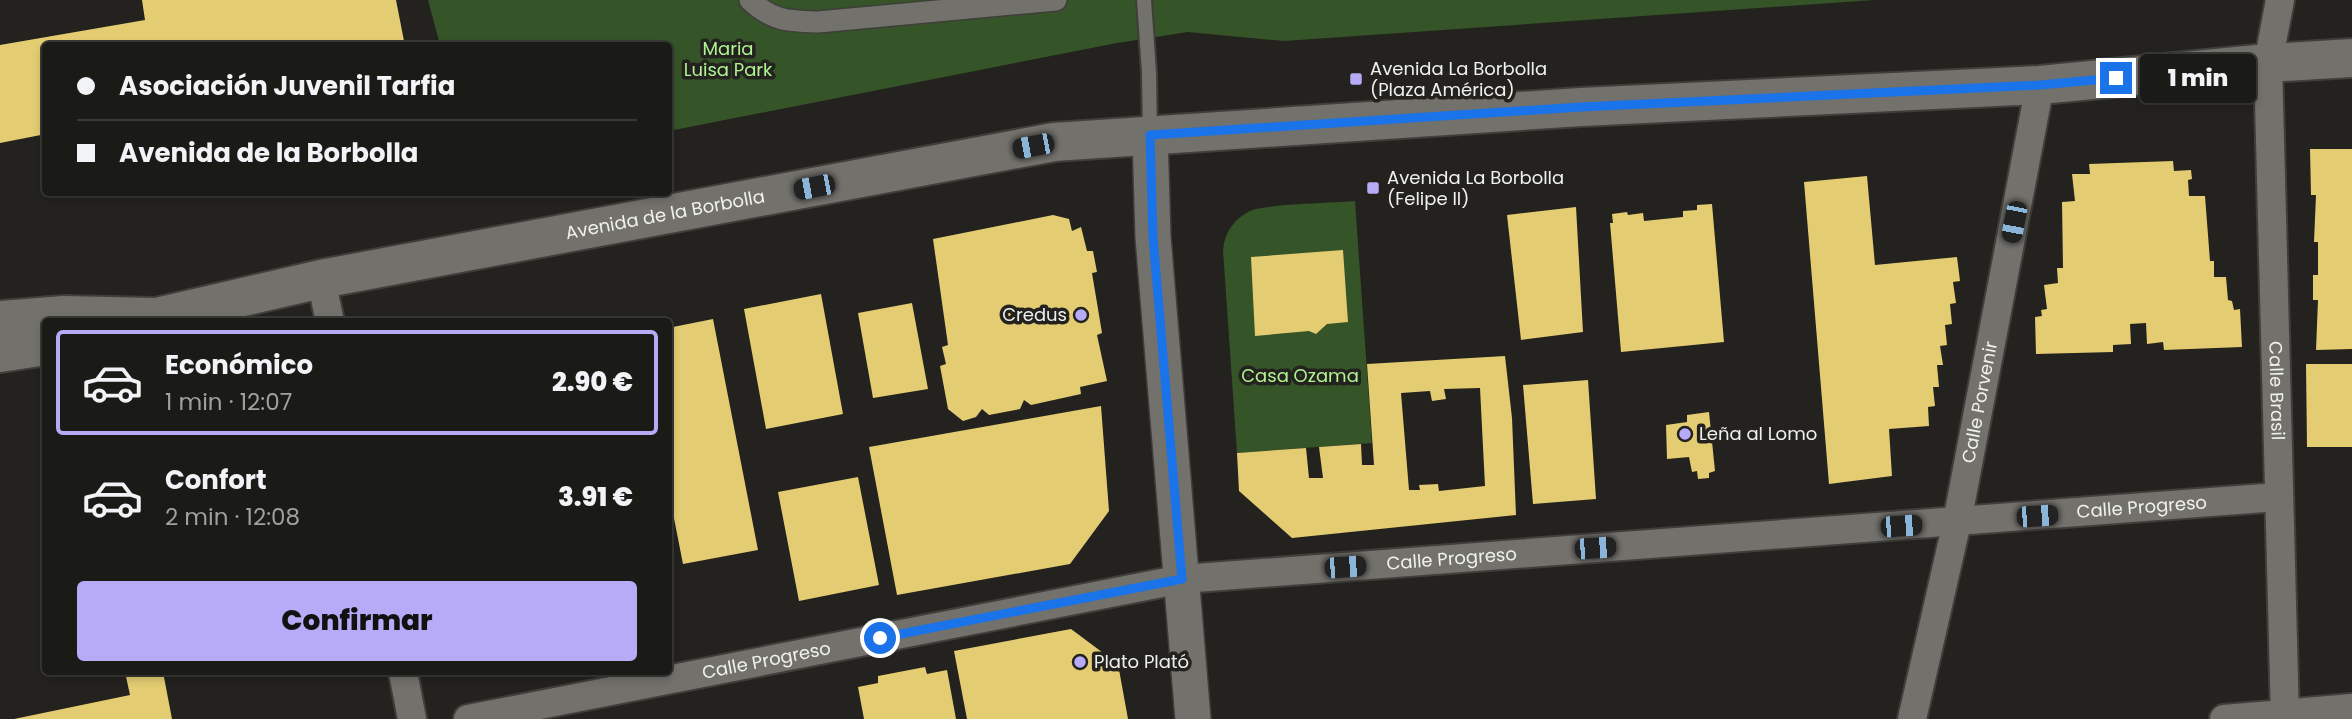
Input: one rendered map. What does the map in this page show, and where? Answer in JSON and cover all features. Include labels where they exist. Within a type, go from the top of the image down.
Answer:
[{"type":"main road","name":"Avenida de la Borbolla","points":[[149,318],[321,279],[1043,144],[1581,107],[2040,85],[2268,63],[2352,58]]},
{"type":"main road","name":"Avenida de la Borbolla","points":[[0,320],[64,316],[118,318]]},
{"type":"main road","points":[[0,353],[42,347]]},
{"type":"street","points":[[750,0],[761,11],[783,21],[818,22],[1056,0]]},
{"type":"street","name":"Calle Brasil","points":[[2280,0],[2268,63],[2285,717]]},
{"type":"street","name":"Calle Porvenir","points":[[1912,719],[1957,522],[2040,85]]},
{"type":"street","points":[[1150,135],[1153,237],[1193,719]]},
{"type":"street","points":[[321,279],[329,318]]},
{"type":"street","name":"Calle Progreso","points":[[468,719],[1182,579],[2278,497]]},
{"type":"street","points":[[404,675],[412,719]]},
{"type":"street","points":[[2224,719],[2285,717],[2352,708]]},
{"type":"lane","points":[[1144,0],[1150,135]]},
{"type":"green space","name":"Maria Luisa Park","points":[[428,0],[1874,0],[1284,41],[1188,32],[1117,43],[672,130],[672,42],[439,42]]},
{"type":"green space","name":"Casa Ozama","points":[[1355,201],[1372,443],[1237,453],[1223,250],[1228,232],[1239,218],[1257,209]]},
{"type":"building","points":[[142,0],[396,0],[404,42],[42,42],[42,135],[0,143],[0,45],[145,20]]},
{"type":"building","points":[[2310,149],[2352,149],[2352,349],[2316,350],[2318,300],[2313,300],[2313,275],[2318,275],[2318,242],[2314,242],[2316,195],[2311,195]]},
{"type":"building","points":[[2173,161],[2174,171],[2191,170],[2192,179],[2188,180],[2189,196],[2205,196],[2210,261],[2214,261],[2214,277],[2226,277],[2228,300],[2232,301],[2234,310],[2240,309],[2242,347],[2164,350],[2163,342],[2147,344],[2146,323],[2130,324],[2131,344],[2113,345],[2113,352],[2036,354],[2035,317],[2042,316],[2041,310],[2047,309],[2044,285],[2058,283],[2057,268],[2063,268],[2062,202],[2075,201],[2072,174],[2090,174],[2089,164]]},
{"type":"building","points":[[1867,176],[1875,265],[1957,257],[1960,281],[1953,282],[1956,303],[1950,304],[1952,324],[1945,325],[1947,345],[1940,346],[1943,365],[1937,365],[1939,387],[1933,387],[1935,406],[1928,407],[1929,426],[1889,429],[1892,476],[1829,484],[1804,182]]},
{"type":"building","points":[[1712,204],[1724,342],[1621,352],[1610,223],[1613,223],[1612,214],[1643,213],[1644,221],[1683,217],[1683,211],[1697,210],[1697,205]]},
{"type":"building","points":[[1576,207],[1583,332],[1521,340],[1507,215]]},
{"type":"building","points":[[1053,215],[1069,219],[1072,231],[1081,227],[1087,251],[1093,251],[1097,272],[1092,273],[1102,333],[1097,335],[1107,381],[1080,387],[1081,394],[1031,405],[1024,400],[1020,409],[989,415],[982,409],[976,417],[963,421],[948,409],[940,366],[946,364],[942,347],[948,345],[933,239]]},
{"type":"building","name":"Casa Ozama","points":[[1343,250],[1348,322],[1327,324],[1316,334],[1309,331],[1255,336],[1251,257]]},
{"type":"building","points":[[821,294],[843,414],[766,429],[744,309]]},
{"type":"building","points":[[912,303],[928,389],[873,398],[858,313]]},
{"type":"building","points":[[713,319],[758,550],[683,564],[672,508],[672,327]]},
{"type":"building","points":[[1505,356],[1512,418],[1516,515],[1292,538],[1239,491],[1237,453],[1306,448],[1309,478],[1323,478],[1319,447],[1361,444],[1362,465],[1374,465],[1367,364]],"holes":[[[1480,388],[1485,486],[1439,491],[1438,484],[1419,485],[1420,490],[1409,490],[1401,393],[1430,391],[1432,401],[1446,399],[1444,389]]]},
{"type":"building","points":[[2306,364],[2352,364],[2352,447],[2307,447]]},
{"type":"building","points":[[1588,380],[1596,499],[1533,504],[1523,385]]},
{"type":"building","points":[[1101,406],[1109,511],[1070,564],[897,595],[869,447]]},
{"type":"building","points":[[1709,412],[1715,471],[1709,473],[1709,478],[1698,479],[1697,471],[1692,472],[1689,457],[1667,459],[1666,425],[1687,422],[1687,415]]},
{"type":"building","points":[[858,477],[879,585],[799,601],[778,492]]},
{"type":"building","points":[[1071,629],[1118,664],[1128,719],[967,719],[954,651]]},
{"type":"building","points":[[925,667],[927,674],[947,670],[956,719],[864,719],[858,687],[878,683],[878,676]]},
{"type":"building","points":[[126,675],[164,675],[172,719],[14,719],[130,695]]},
{"type":"place","name":"Avenida La Borbolla (Plaza América)","points":[[1356,79]]},
{"type":"place","name":"Avenida La Borbolla (Felipe II)","points":[[1373,188]]},
{"type":"place","name":"Credus","points":[[1081,315]]},
{"type":"place","name":"Leña al Lomo","points":[[1685,434]]},
{"type":"place","name":"Plato Plató","points":[[1080,662]]},
{"type":"route","points":[[880,638],[1182,579],[1153,237],[1150,135],[1581,107],[2040,85],[2116,78]]}]
